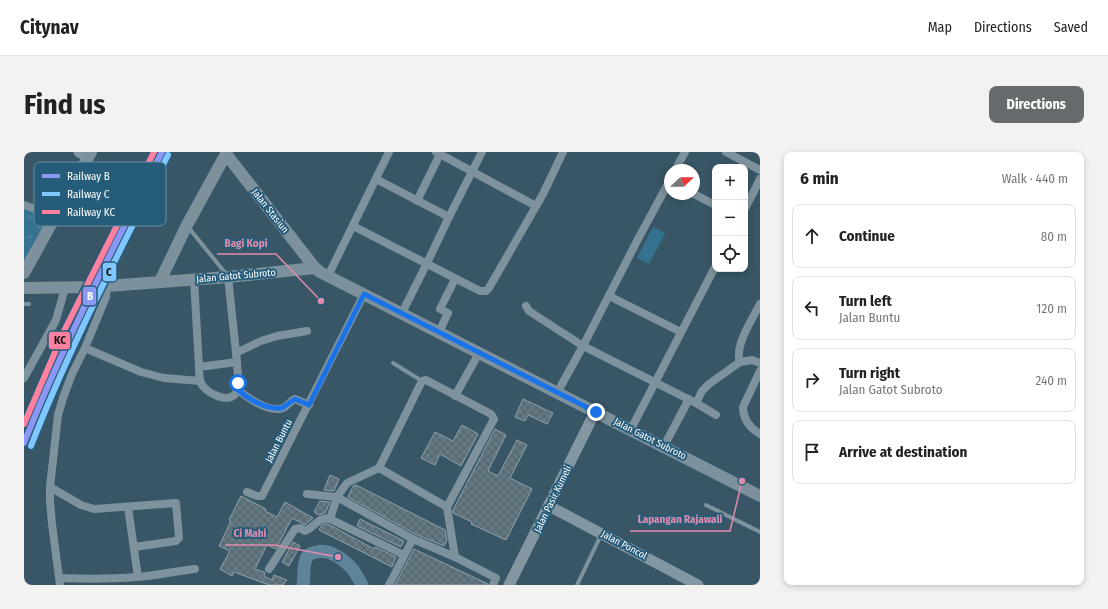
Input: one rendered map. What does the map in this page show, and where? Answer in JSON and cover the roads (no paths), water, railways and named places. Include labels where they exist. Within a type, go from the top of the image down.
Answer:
[{"type":"main road","name":"Jalan Stasiun","points":[[160,281],[186,225],[225,153],[315,268]]},
{"type":"main road","points":[[40,288],[32,280],[26,269],[50,226]]},
{"type":"main road","points":[[293,271],[301,265],[303,260],[303,252]]},
{"type":"main road","name":"Jalan Gatot Subroto","points":[[24,288],[107,286],[228,277],[315,268],[760,496]]},
{"type":"street","points":[[328,276],[389,152]]},
{"type":"street","points":[[402,313],[482,152]]},
{"type":"street","points":[[353,226],[427,263],[455,279],[480,291],[486,291],[490,288],[536,206],[564,152]]},
{"type":"street","points":[[678,164],[685,152]]},
{"type":"street","points":[[726,152],[760,170]]},
{"type":"street","points":[[417,201],[438,153],[536,206]]},
{"type":"street","points":[[376,179],[449,217]]},
{"type":"street","points":[[748,203],[760,179]]},
{"type":"street","points":[[557,393],[664,192]]},
{"type":"street","points":[[700,197],[712,203]]},
{"type":"street","points":[[24,205],[34,209]]},
{"type":"street","points":[[630,429],[712,272]]},
{"type":"street","points":[[194,279],[200,381],[208,392],[223,397],[229,397],[238,390],[236,353],[228,277]]},
{"type":"street","points":[[439,332],[448,313],[440,309],[455,279]]},
{"type":"street","points":[[107,286],[106,298],[85,348],[72,374],[58,415],[50,488],[52,524],[60,581],[88,582],[194,569]]},
{"type":"street","points":[[24,378],[56,320],[65,288]]},
{"type":"street","name":"Jalan Buntu","points":[[247,492],[262,496],[364,294]]},
{"type":"street","points":[[609,296],[681,332]]},
{"type":"street","points":[[740,362],[738,355],[740,347],[760,304]]},
{"type":"street","points":[[526,306],[529,310],[583,346],[696,403],[716,415]]},
{"type":"street","points":[[236,353],[261,341],[277,336],[307,331]]},
{"type":"street","points":[[85,348],[141,372],[164,378],[200,381]]},
{"type":"street","points":[[456,396],[479,353]]},
{"type":"street","points":[[696,403],[702,391],[709,384],[740,362],[752,360],[760,363]]},
{"type":"street","points":[[199,367],[236,362]]},
{"type":"street","points":[[760,371],[743,406],[743,411],[749,426],[760,434]]},
{"type":"street","points":[[330,519],[337,496],[347,483],[379,468],[422,381],[426,380],[491,414],[494,419],[447,507],[455,557]]},
{"type":"street","points":[[238,390],[259,404],[269,408],[282,408],[295,399],[309,405]]},
{"type":"street","points":[[664,446],[688,399]]},
{"type":"street","name":"Jalan Pasir Kumeli","points":[[509,585],[596,412]]},
{"type":"street","points":[[379,468],[447,507]]},
{"type":"street","points":[[50,488],[71,500],[94,509],[176,503],[178,540],[134,547]]},
{"type":"street","points":[[307,494],[337,496],[413,539],[455,557],[496,578],[492,585]]},
{"type":"street","name":"Jalan Poncol","points":[[549,506],[698,585]]},
{"type":"street","points":[[128,507],[138,577]]},
{"type":"street","points":[[269,569],[295,529],[300,528],[305,531],[308,530],[320,520],[326,518],[404,555]]},
{"type":"street","points":[[389,585],[413,539]]},
{"type":"lane","points":[[186,225],[228,277]]},
{"type":"lane","points":[[24,304],[29,304]]},
{"type":"lane","points":[[393,363],[422,381]]},
{"type":"lane","points":[[706,505],[760,532]]},
{"type":"lane","points":[[577,585],[602,533]]},
{"type":"waterway","points":[[303,585],[307,557],[311,553],[322,551],[333,554],[347,564],[354,571],[362,585]]},
{"type":"rail line","name":"KC","points":[[149,162],[154,152]]},
{"type":"rail line","name":"B","points":[[157,162],[162,152]]},
{"type":"rail line","name":"C","points":[[164,162],[168,155]]},
{"type":"rail line","name":"KC","points":[[24,424],[65,329],[117,226]]},
{"type":"rail line","name":"B","points":[[24,443],[72,332],[124,226]]},
{"type":"rail line","name":"C","points":[[31,446],[79,335],[132,226]]},
{"type":"place","name":"Bagi Kopi","points":[[321,301]]},
{"type":"place","name":"Lapangan Rajawali","points":[[742,481]]},
{"type":"place","name":"Ci Mahi","points":[[338,557]]}]
